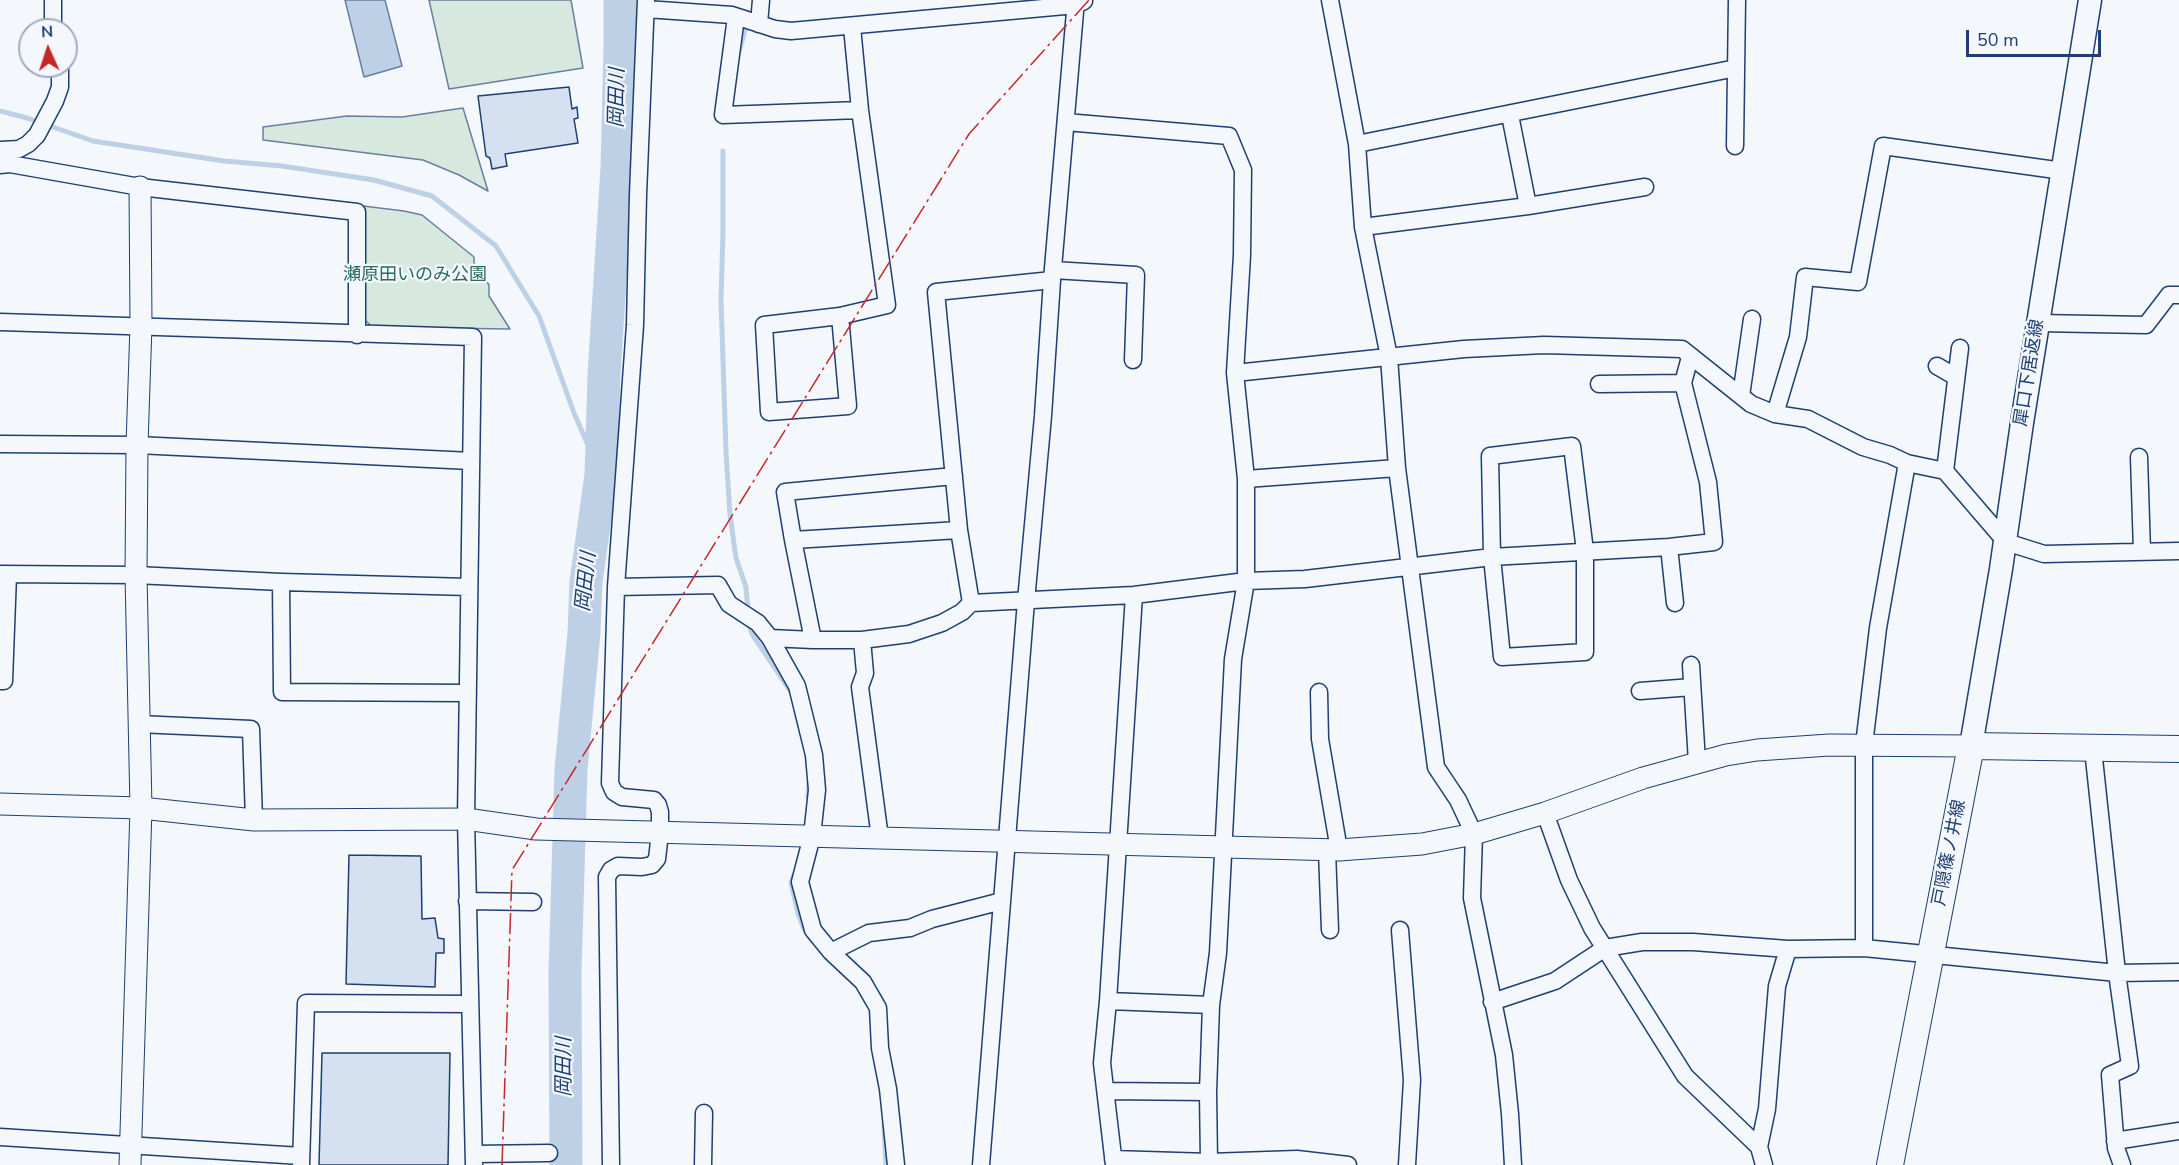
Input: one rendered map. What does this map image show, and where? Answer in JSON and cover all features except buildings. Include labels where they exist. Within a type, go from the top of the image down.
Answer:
[{"type":"main road","name":"犀口下居返線","points":[[1971,746],[2006,542],[2038,323],[2091,0]]},
{"type":"main road","points":[[1971,746],[2179,749]]},
{"type":"main road","name":"戸隠篠ノ井線","points":[[1890,1165],[1971,746]]},
{"type":"street","points":[[53,0],[53,18]]},
{"type":"street","points":[[759,24],[761,0]]},
{"type":"street","points":[[1330,0],[1357,144],[1363,227],[1389,357],[1397,468],[1436,767],[1458,800],[1474,834],[1472,898],[1504,1055],[1513,1165]]},
{"type":"street","points":[[1735,146],[1737,0]]},
{"type":"street","points":[[611,1165],[607,877],[611,870],[618,866],[652,865],[657,859],[660,833],[660,812],[654,800],[621,796],[614,792],[610,783],[616,587],[635,325],[646,5],[736,17],[791,31],[852,27],[1079,2],[1053,275],[981,1165]]},
{"type":"street","points":[[736,17],[723,115],[860,110]]},
{"type":"street","points":[[840,316],[848,406],[769,412],[764,325],[840,316],[887,305],[860,110],[852,27]]},
{"type":"street","points":[[1357,144],[1736,68]]},
{"type":"street","points":[[0,150],[19,148],[28,144],[37,135],[60,87],[60,78]]},
{"type":"street","points":[[1510,115],[1528,206]]},
{"type":"street","points":[[1066,122],[1228,136],[1243,170],[1242,255],[1235,373],[1246,479],[1246,581],[1233,659],[1218,953],[1210,1005],[1209,1162]]},
{"type":"street","points":[[1775,414],[1797,337],[1805,277],[1858,282],[1883,146],[2063,171]]},
{"type":"street","points":[[0,165],[10,164],[140,187],[357,212],[357,335]]},
{"type":"street","points":[[130,1165],[141,808],[136,576],[141,326],[140,187]]},
{"type":"street","points":[[1363,227],[1528,206],[1645,187]]},
{"type":"street","points":[[971,603],[959,530],[936,292],[1053,275],[1136,275],[1133,360]]},
{"type":"street","points":[[2038,323],[2146,325],[2169,295],[2179,295]]},
{"type":"street","points":[[1741,396],[1752,319]]},
{"type":"street","points":[[0,322],[473,337],[466,819],[474,1160],[549,1154]]},
{"type":"street","points":[[1235,373],[1464,349],[1544,345],[1682,349],[1751,404],[1775,414],[1808,419],[1863,447],[1907,463],[1945,471],[2006,542],[2044,554],[2179,551]]},
{"type":"street","points":[[1945,471],[1960,348]]},
{"type":"street","points":[[770,638],[862,640],[909,634],[942,623],[962,612],[971,603],[1134,595],[1246,581],[1305,579],[1492,557],[1669,548],[1714,542],[1708,482],[1683,383],[1690,357]]},
{"type":"street","points":[[1937,366],[1956,377]]},
{"type":"street","points":[[1599,384],[1683,383]]},
{"type":"street","points":[[0,444],[137,445],[471,461]]},
{"type":"street","points":[[1572,446],[1585,551],[1586,652],[1502,657],[1492,557],[1490,456],[1572,446]]},
{"type":"street","points":[[2139,457],[2142,552]]},
{"type":"street","points":[[1864,948],[1864,745],[1878,628],[1907,463]]},
{"type":"street","points":[[1246,479],[1397,468]]},
{"type":"street","points":[[813,640],[785,492],[954,476]]},
{"type":"street","points":[[793,540],[959,530]]},
{"type":"street","points":[[1669,548],[1675,603]]},
{"type":"street","points":[[0,681],[4,681],[4,575],[136,576],[469,587]]},
{"type":"street","points":[[281,582],[282,692],[468,693]]},
{"type":"street","points":[[616,587],[718,585],[729,604],[758,623],[770,638],[797,686],[814,754],[816,790],[812,836],[800,882],[813,930],[831,952],[863,982],[878,1008],[880,1048],[888,1089],[896,1165]]},
{"type":"street","points":[[1134,595],[1102,1063],[1113,1162],[1297,1159],[1348,1165]]},
{"type":"street","points":[[862,640],[865,673],[860,687],[880,838]]},
{"type":"street","points":[[1691,665],[1697,762]]},
{"type":"street","points":[[1640,691],[1692,687]]},
{"type":"street","points":[[1319,692],[1320,739],[1333,850],[1330,930]]},
{"type":"street","points":[[138,724],[251,729],[254,820]]},
{"type":"street","points":[[0,804],[141,808],[254,820],[466,819],[536,829],[601,832],[1333,850],[1422,843],[1474,834],[1545,813],[1643,778],[1697,762],[1757,750],[1864,745],[1971,746]]},
{"type":"street","points":[[2093,749],[2117,973],[2130,1066],[2110,1075],[2115,1141],[2122,1165]]},
{"type":"street","points":[[1545,813],[1569,880],[1592,928],[1685,1077],[1758,1147],[1764,1165]]},
{"type":"street","points":[[467,901],[533,902]]},
{"type":"street","points":[[831,952],[869,933],[910,928],[932,919],[1002,901]]},
{"type":"street","points":[[1400,930],[1412,1080],[1407,1165]]},
{"type":"street","points":[[1492,1002],[1555,981],[1605,948],[1642,942],[1694,942],[1788,949],[1864,948],[2117,973],[2179,972]]},
{"type":"street","points":[[1758,1147],[1767,1109],[1777,986],[1788,949]]},
{"type":"street","points":[[1108,1001],[1210,1005]]},
{"type":"street","points":[[0,1137],[130,1144],[301,1160],[306,1003],[470,1004]]},
{"type":"street","points":[[1106,1091],[1208,1092]]},
{"type":"street","points":[[703,1165],[704,1113]]},
{"type":"street","points":[[2115,1141],[2179,1131]]},
{"type":"green space","points":[[429,0],[571,0],[583,68],[449,89]]},
{"type":"green space","points":[[463,108],[488,191],[459,175],[423,160],[263,140],[263,127],[347,116],[402,117]]},
{"type":"green space","name":"瀬原田いのみ公園","points":[[363,206],[422,215],[474,257],[474,263],[489,285],[489,296],[510,329],[372,327],[364,319]]},
{"type":"water","points":[[345,0],[385,0],[402,66],[364,77]]},
{"type":"waterway","name":"岡田川","points":[[566,1165],[565,973],[571,769],[584,633],[586,582],[601,475],[604,375],[617,168],[620,0]]},
{"type":"waterway","points":[[739,52],[745,30]]},
{"type":"waterway","points":[[0,111],[93,141],[224,161],[282,166],[374,180],[432,196],[496,246],[539,316],[574,413],[601,475]]},
{"type":"waterway","points":[[723,151],[721,299],[726,452],[730,515],[736,558],[746,587],[748,611]]},
{"type":"waterway","points":[[750,628],[791,692]]},
{"type":"waterway","points":[[808,797],[809,782]]},
{"type":"waterway","points":[[794,875],[791,883],[798,913],[808,934]]},
{"type":"waterway","points":[[884,1125],[886,1165]]},
{"type":"power","points":[[502,1165],[512,870],[969,134],[1089,0]]}]
